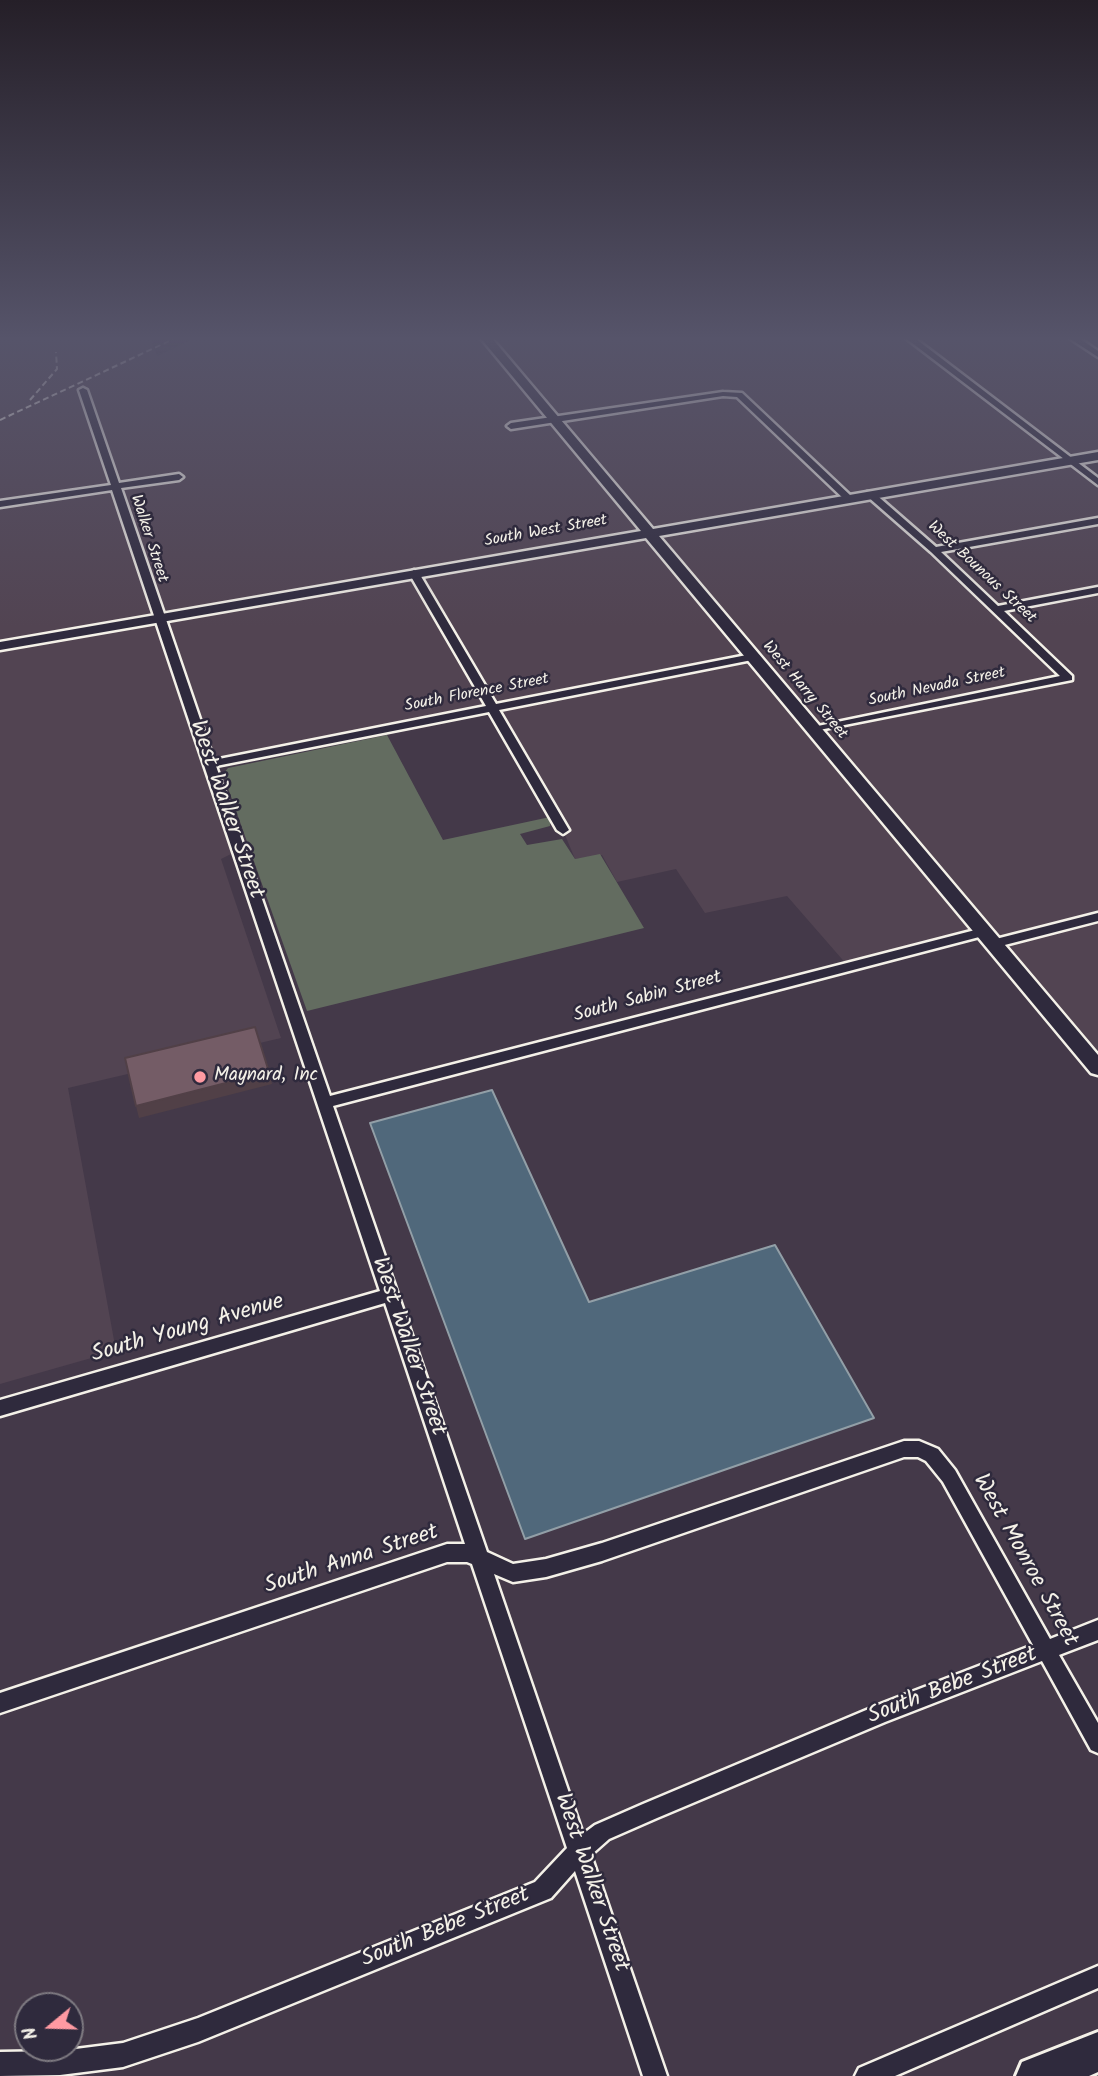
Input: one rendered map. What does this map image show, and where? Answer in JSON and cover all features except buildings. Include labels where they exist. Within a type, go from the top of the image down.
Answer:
[{"type":"highway","points":[[1036,2076],[1098,2052]]},
{"type":"street","name":"Walker Street","points":[[97,433],[158,617]]},
{"type":"street","name":"West Harry Street","points":[[565,433],[1098,1068]]},
{"type":"street","points":[[781,433],[848,498]]},
{"type":"street","points":[[1033,433],[1098,482]]},
{"type":"street","name":"South West Street","points":[[0,646],[1098,456]]},
{"type":"street","points":[[0,504],[179,477]]},
{"type":"street","name":"West Bounous Street","points":[[870,494],[934,550],[1068,678]]},
{"type":"street","points":[[934,550],[1098,521]]},
{"type":"street","points":[[414,573],[563,830]]},
{"type":"street","points":[[998,610],[1098,590]]},
{"type":"street","name":"West Walker Street","points":[[158,617],[655,2076]]},
{"type":"street","name":"South Florence Street","points":[[209,764],[752,657]]},
{"type":"street","name":"South Nevada Street","points":[[813,730],[1068,678]]},
{"type":"street","name":"South Sabin Street","points":[[324,1103],[988,938],[1098,917]]},
{"type":"street","name":"South Young Avenue","points":[[0,1408],[389,1295]]},
{"type":"street","name":"South Anna Street","points":[[0,1703],[447,1553],[468,1553],[513,1573],[546,1568],[601,1552],[904,1449],[919,1449]]},
{"type":"street","name":"West Monroe Street","points":[[919,1449],[932,1455],[949,1476],[1098,1743]]},
{"type":"street","name":"South Bebe Street","points":[[0,2064],[60,2063],[123,2055],[198,2030],[543,1890],[579,1851],[602,1832],[662,1805],[883,1713],[1098,1630]]},
{"type":"street","points":[[867,2076],[1098,1977]]},
{"type":"shaded area","points":[[0,433],[1098,433],[1098,456],[1071,460],[1098,481],[1098,1067],[984,931],[848,966],[787,896],[705,913],[676,869],[617,882],[602,855],[575,859],[563,830],[492,708],[209,764],[239,850],[221,859],[281,1038],[68,1088],[116,1351],[0,1384]]},
{"type":"green space","points":[[387,735],[443,840],[550,817],[550,826],[520,834],[527,845],[562,839],[575,859],[600,854],[644,928],[307,1011],[223,774],[228,768]]},
{"type":"water","points":[[492,1090],[589,1302],[775,1245],[874,1418],[525,1539],[370,1123]]},
{"type":"place","name":"Maynard, Inc","points":[[200,1077]]}]
